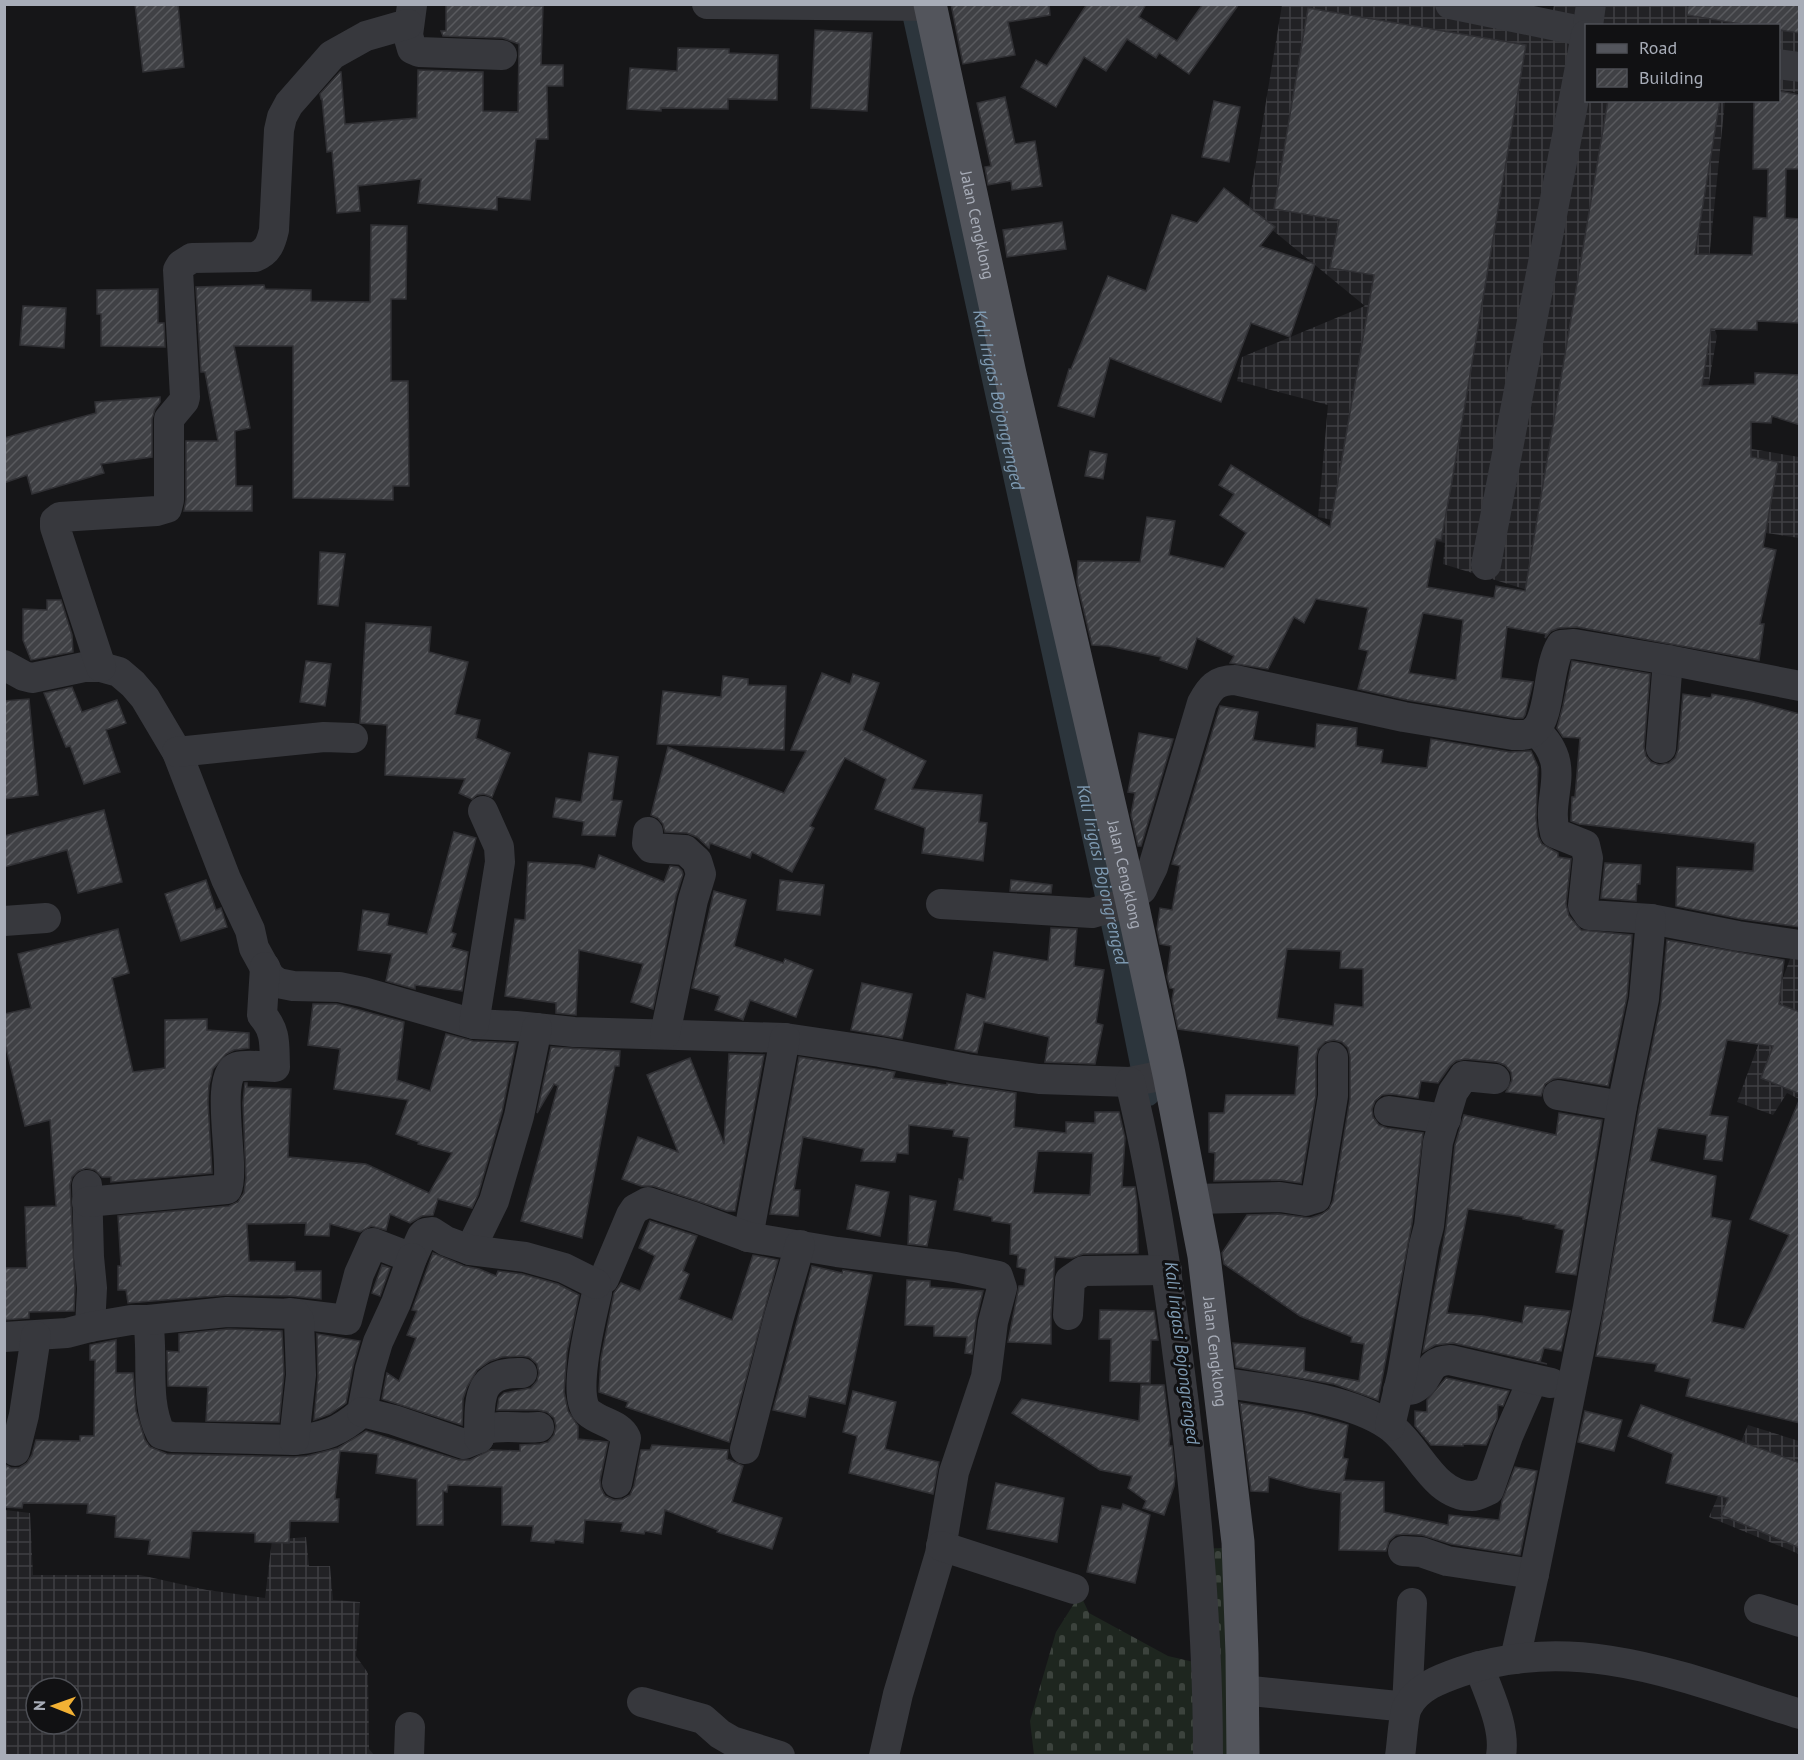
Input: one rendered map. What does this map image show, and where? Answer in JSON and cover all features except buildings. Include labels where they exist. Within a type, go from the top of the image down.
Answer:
[{"type":"main road","name":"Jalan Cengklong","points":[[916,6],[1010,374],[1150,1078],[1193,1199],[1220,1382],[1205,1428],[1217,1544],[1242,1690],[1243,1755]]},
{"type":"street","points":[[707,4],[916,6]]},
{"type":"street","points":[[1450,4],[1585,34]]},
{"type":"street","points":[[1588,24],[1591,4]]},
{"type":"street","points":[[101,667],[55,527],[55,521],[60,516],[157,511],[167,508],[169,500],[169,419],[185,397],[178,270],[181,265],[192,258],[255,257],[263,254],[271,244],[274,230],[279,130],[282,117],[289,104],[333,55],[410,14],[409,42],[412,49],[419,52],[502,55]]},
{"type":"street","points":[[1486,565],[1585,45]]},
{"type":"street","points":[[1780,64],[1800,67]]},
{"type":"street","points":[[941,904],[1114,905],[1142,889],[1153,867],[1202,703],[1210,688],[1220,681],[1234,680],[1404,717],[1513,735],[1526,735],[1535,730],[1543,718],[1555,655],[1561,645],[1574,644],[1668,660],[1800,687]]},
{"type":"street","points":[[1661,748],[1668,660]]},
{"type":"street","points":[[4,664],[32,678],[84,667],[101,667],[119,672],[133,684],[154,711],[177,752],[226,879],[250,930],[254,948],[270,977],[278,983],[355,990],[474,1024],[574,1032],[785,1038],[1039,1079],[1150,1078],[1146,1150],[1167,1263],[1205,1428]]},
{"type":"street","points":[[1535,730],[1544,738],[1555,759],[1558,773],[1552,823],[1555,833],[1585,845],[1588,858],[1583,906],[1589,915],[1651,920],[1800,945]]},
{"type":"street","points":[[177,752],[324,738],[353,738]]},
{"type":"street","points":[[474,1024],[500,861],[499,847],[483,811]]},
{"type":"street","points":[[648,832],[647,843],[650,847],[662,850],[685,850],[698,861],[701,873],[693,900],[665,1034]]},
{"type":"street","points":[[4,921],[46,918]]},
{"type":"street","points":[[1515,1659],[1588,1307],[1622,1106],[1644,999],[1651,920]]},
{"type":"street","points":[[90,1326],[92,1288],[87,1194],[227,1189],[230,1173],[226,1096],[231,1072],[236,1067],[275,1067],[271,1026],[262,1015],[265,967]]},
{"type":"street","points":[[470,1250],[494,1201],[519,1116],[537,1028]]},
{"type":"street","points":[[748,1237],[785,1038]]},
{"type":"street","points":[[1193,1199],[1280,1197],[1306,1201],[1316,1198],[1333,1095],[1333,1057]]},
{"type":"street","points":[[1390,1426],[1429,1226],[1438,1142],[1453,1092],[1464,1076],[1495,1079]]},
{"type":"street","points":[[1558,1095],[1622,1106]]},
{"type":"street","points":[[1389,1111],[1446,1119]]},
{"type":"street","points":[[596,1284],[604,1279],[631,1215],[635,1209],[648,1202],[694,1216],[748,1237],[998,1276],[1002,1288],[993,1322],[987,1377],[954,1472],[941,1546],[898,1694],[884,1755]]},
{"type":"street","points":[[148,1320],[152,1408],[161,1434],[172,1437],[294,1440],[337,1431],[362,1412],[378,1342],[422,1236],[432,1232],[446,1241],[470,1250],[525,1257],[564,1268],[596,1284]]},
{"type":"street","points":[[4,1337],[67,1334],[90,1326],[131,1320],[227,1312],[289,1313],[347,1320],[359,1274],[373,1243],[412,1258]]},
{"type":"street","points":[[745,1449],[800,1245]]},
{"type":"street","points":[[1068,1315],[1070,1280],[1076,1274],[1083,1271],[1167,1263],[1202,1256]]},
{"type":"street","points":[[596,1284],[597,1293],[582,1370],[582,1400],[587,1411],[623,1431],[626,1438],[617,1483]]},
{"type":"street","points":[[289,1313],[295,1314],[299,1320],[301,1375],[294,1440]]},
{"type":"street","points":[[15,1451],[24,1415],[36,1336]]},
{"type":"street","points":[[1398,1390],[1413,1389],[1425,1378],[1430,1367],[1443,1360],[1572,1388]]},
{"type":"street","points":[[479,1438],[480,1401],[486,1384],[497,1376],[522,1373]]},
{"type":"street","points":[[1220,1382],[1303,1395],[1364,1414],[1390,1426],[1431,1475],[1450,1492],[1474,1497],[1489,1490],[1508,1436],[1533,1379]]},
{"type":"street","points":[[362,1412],[394,1420],[464,1444],[479,1438],[483,1430],[492,1427],[521,1429],[539,1427]]},
{"type":"street","points":[[1208,1755],[1207,1692],[1217,1544]]},
{"type":"street","points":[[941,1546],[1074,1589]]},
{"type":"street","points":[[1403,1551],[1421,1552],[1447,1561],[1534,1574]]},
{"type":"street","points":[[1400,1755],[1407,1707],[1412,1603]]},
{"type":"street","points":[[1759,1609],[1800,1622]]},
{"type":"street","points":[[1407,1707],[1426,1686],[1479,1666],[1537,1656],[1592,1656],[1655,1669],[1800,1714]]},
{"type":"street","points":[[1479,1666],[1501,1732],[1503,1744],[1501,1755]]},
{"type":"street","points":[[1242,1690],[1407,1707]]},
{"type":"street","points":[[642,1702],[703,1719],[732,1741],[780,1755]]},
{"type":"shaded area","points":[[1282,5],[1465,5],[1551,19],[1554,5],[1799,5],[1799,93],[1780,90],[1780,24],[1585,24],[1585,102],[1725,102],[1705,299],[1717,336],[1699,440],[1799,457],[1799,538],[1641,514],[1534,592],[1443,564],[1445,543],[1318,517],[1328,405],[1237,381],[1242,357],[1365,306],[1248,210]]},
{"type":"shaded area","points":[[1794,948],[1799,949],[1799,1099],[1787,1093],[1773,1115],[1737,1102]]},
{"type":"shaded area","points":[[1748,1425],[1799,1441],[1799,1554],[1709,1517]]},
{"type":"shaded area","points":[[5,1510],[30,1513],[33,1575],[140,1575],[207,1590],[265,1598],[272,1540],[306,1537],[309,1566],[330,1566],[333,1600],[360,1602],[356,1656],[368,1673],[369,1749],[374,1755],[5,1756]]},
{"type":"green space","points":[[1224,1548],[1228,1755],[1034,1755],[1030,1721],[1056,1632],[1080,1594],[1089,1613],[1168,1656],[1198,1663],[1195,1549]]},
{"type":"waterway","name":"Kali Irigasi Bojongrenged","points":[[912,4],[1123,969],[1148,1094]]}]
